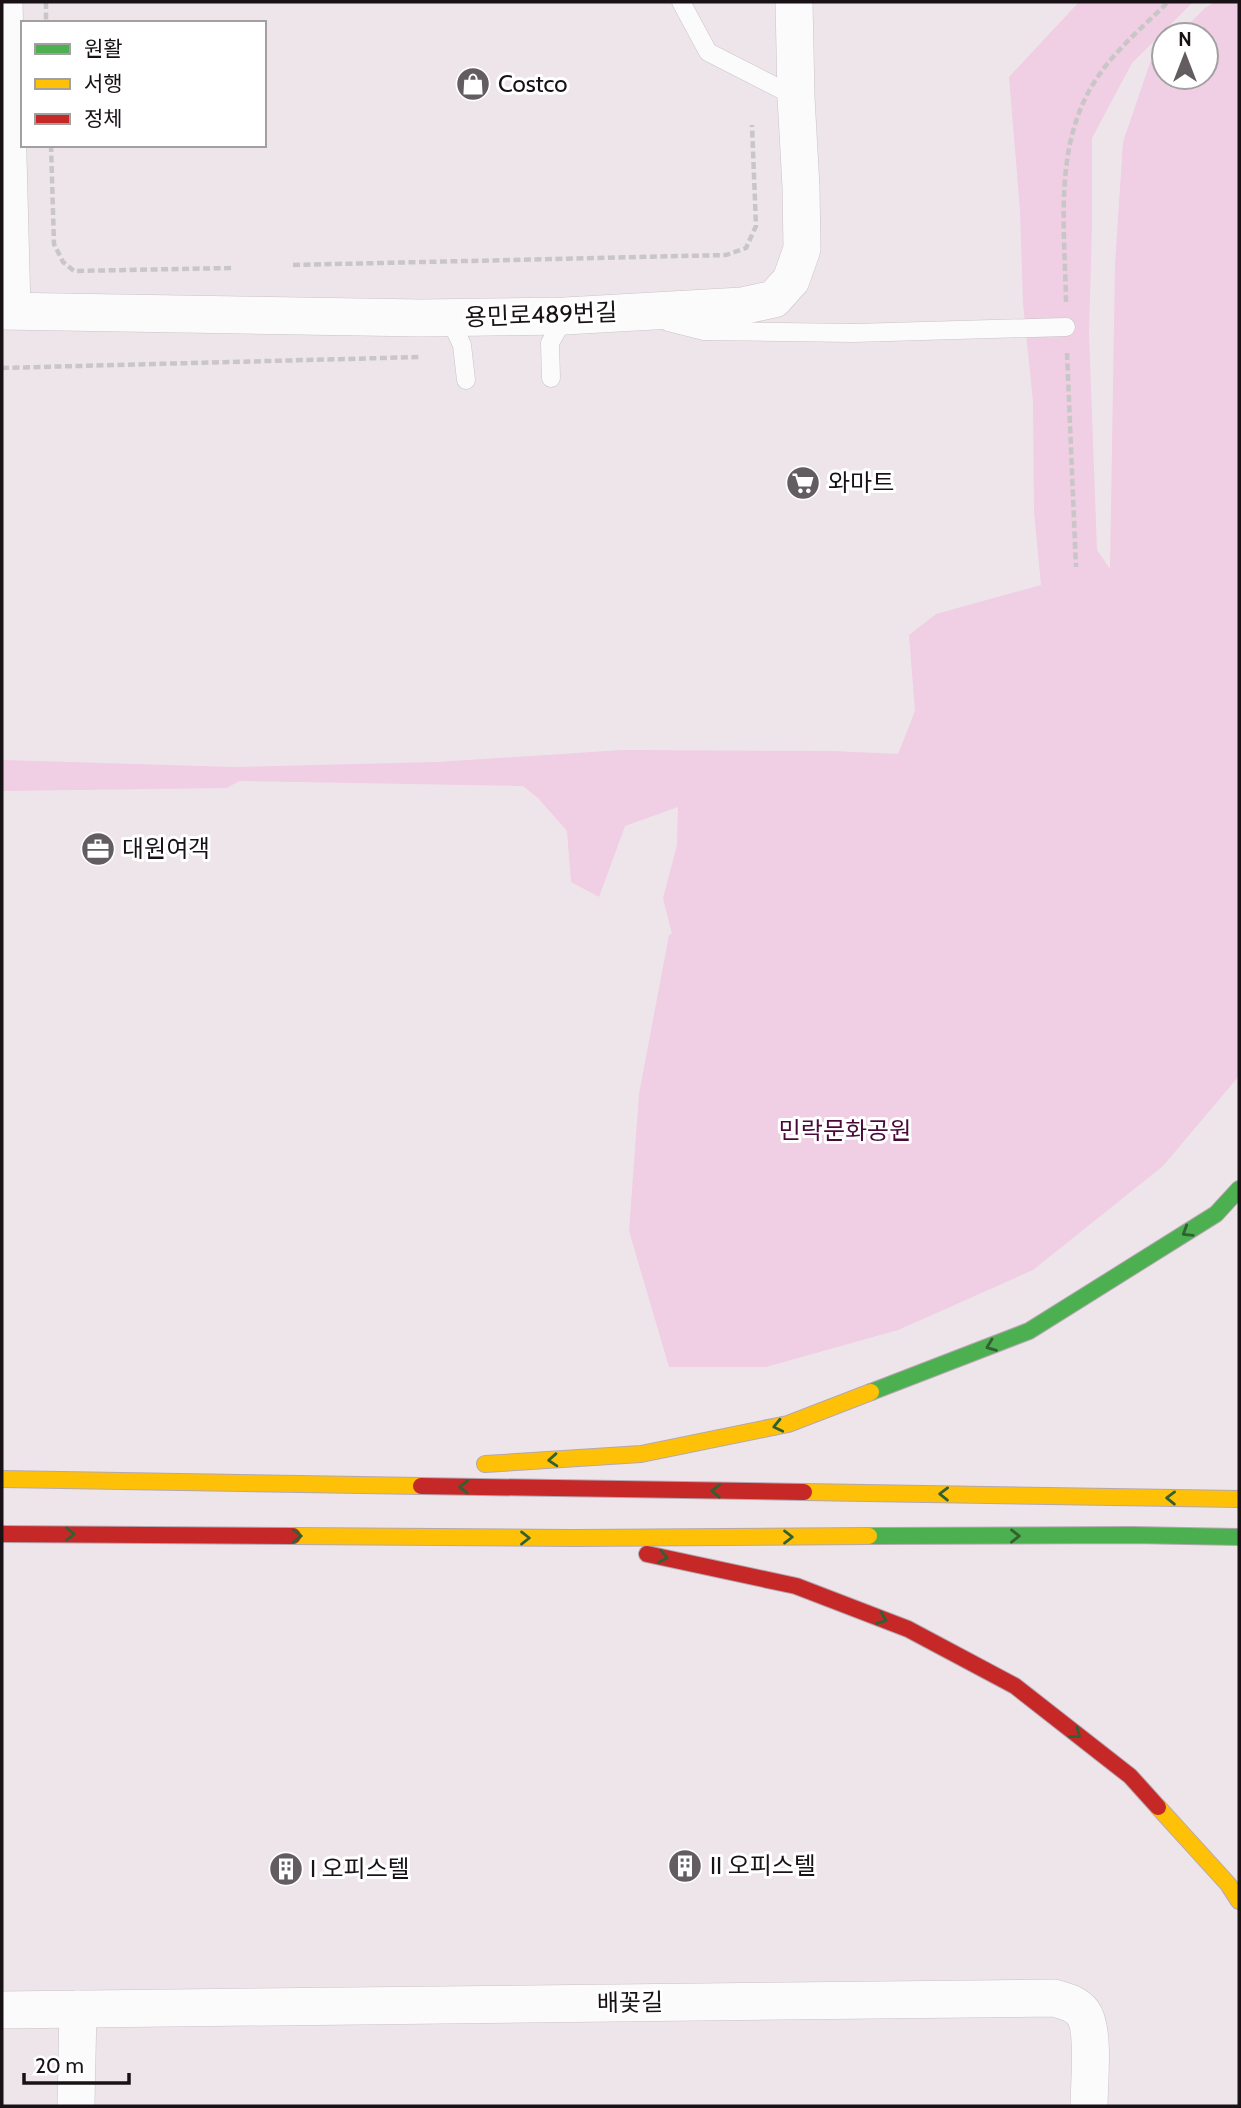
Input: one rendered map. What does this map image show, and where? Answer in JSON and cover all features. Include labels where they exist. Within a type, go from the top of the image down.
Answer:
[{"type":"highway","points":[[474,1465],[641,1454],[788,1424],[1030,1331],[1216,1214],[1239,1189]]},
{"type":"highway","points":[[196,1482],[391,1470]]},
{"type":"highway","points":[[2,1479],[1239,1499]]},
{"type":"highway","points":[[2,1534],[573,1538],[1132,1535],[1239,1537]]},
{"type":"highway","points":[[573,1538],[796,1586],[908,1629],[1015,1686],[1130,1776],[1228,1884],[1239,1901]]},
{"type":"street","points":[[4,2],[7,310]]},
{"type":"street","name":"용민로489번길","points":[[7,310],[449,317],[565,316],[742,306],[774,299],[791,280],[802,250],[794,2]]},
{"type":"street","name":"배꽃길","points":[[2,2010],[1054,1998],[1070,2003],[1083,2013],[1090,2035],[1089,2106]]},
{"type":"street","points":[[76,2106],[78,2009]]},
{"type":"lane","points":[[681,2],[708,52],[796,97]]},
{"type":"lane","points":[[627,312],[704,331],[854,333],[1066,327]]},
{"type":"lane","points":[[551,378],[550,343],[565,316]]},
{"type":"lane","points":[[449,317],[462,345],[466,380]]},
{"type":"path","points":[[46,2],[46,21]]},
{"type":"path","points":[[1076,567],[1066,327],[1065,172],[1070,141],[1079,111],[1095,81],[1118,51],[1168,2]]},
{"type":"path","points":[[293,265],[726,255],[746,248],[755,226],[752,125]]},
{"type":"path","points":[[51,147],[54,244],[62,262],[74,271],[232,268]]},
{"type":"path","points":[[2,368],[426,357]]},
{"type":"green space","name":"민락문화공원","points":[[1079,2],[1193,2],[1174,21],[1150,21],[1150,45],[1132,63],[1092,138],[1089,334],[1097,550],[1110,569],[1115,264],[1123,142],[1150,63],[1150,91],[1220,91],[1220,21],[1192,21],[1215,2],[1239,2],[1239,1076],[1163,1166],[1033,1270],[898,1330],[766,1367],[669,1367],[629,1231],[639,1094],[669,935],[672,934],[663,898],[677,845],[678,807],[625,826],[599,897],[571,882],[567,831],[538,798],[523,786],[240,781],[226,788],[2,791],[2,760],[236,767],[437,762],[622,750],[898,754],[915,711],[909,635],[936,614],[1041,585],[1034,512],[1033,402],[1023,303],[1020,210],[1009,77]]},
{"type":"traffic: fast","points":[[871,1392],[1029,1331],[1216,1214],[1239,1189]]},
{"type":"traffic: fast","points":[[869,1536],[1239,1537]]},
{"type":"traffic: slow","points":[[485,1464],[641,1454],[788,1424],[871,1392]]},
{"type":"traffic: slow","points":[[2,1479],[421,1486]]},
{"type":"traffic: slow","points":[[804,1492],[1239,1499]]},
{"type":"traffic: slow","points":[[293,1536],[869,1536]]},
{"type":"traffic: slow","points":[[1158,1807],[1228,1884],[1239,1901]]},
{"type":"traffic: jam","points":[[421,1486],[804,1492]]},
{"type":"traffic: jam","points":[[2,1534],[293,1536]]},
{"type":"traffic: jam","points":[[647,1554],[796,1586],[908,1629],[1015,1686],[1130,1776],[1158,1807]]},
{"type":"place","name":"Costco","points":[[473,84]]},
{"type":"place","name":"와마트","points":[[803,483]]},
{"type":"place","name":"대원여객","points":[[98,849]]},
{"type":"place","name":"II 오피스텔","points":[[685,1866]]},
{"type":"place","name":"I 오피스텔","points":[[286,1869]]}]
